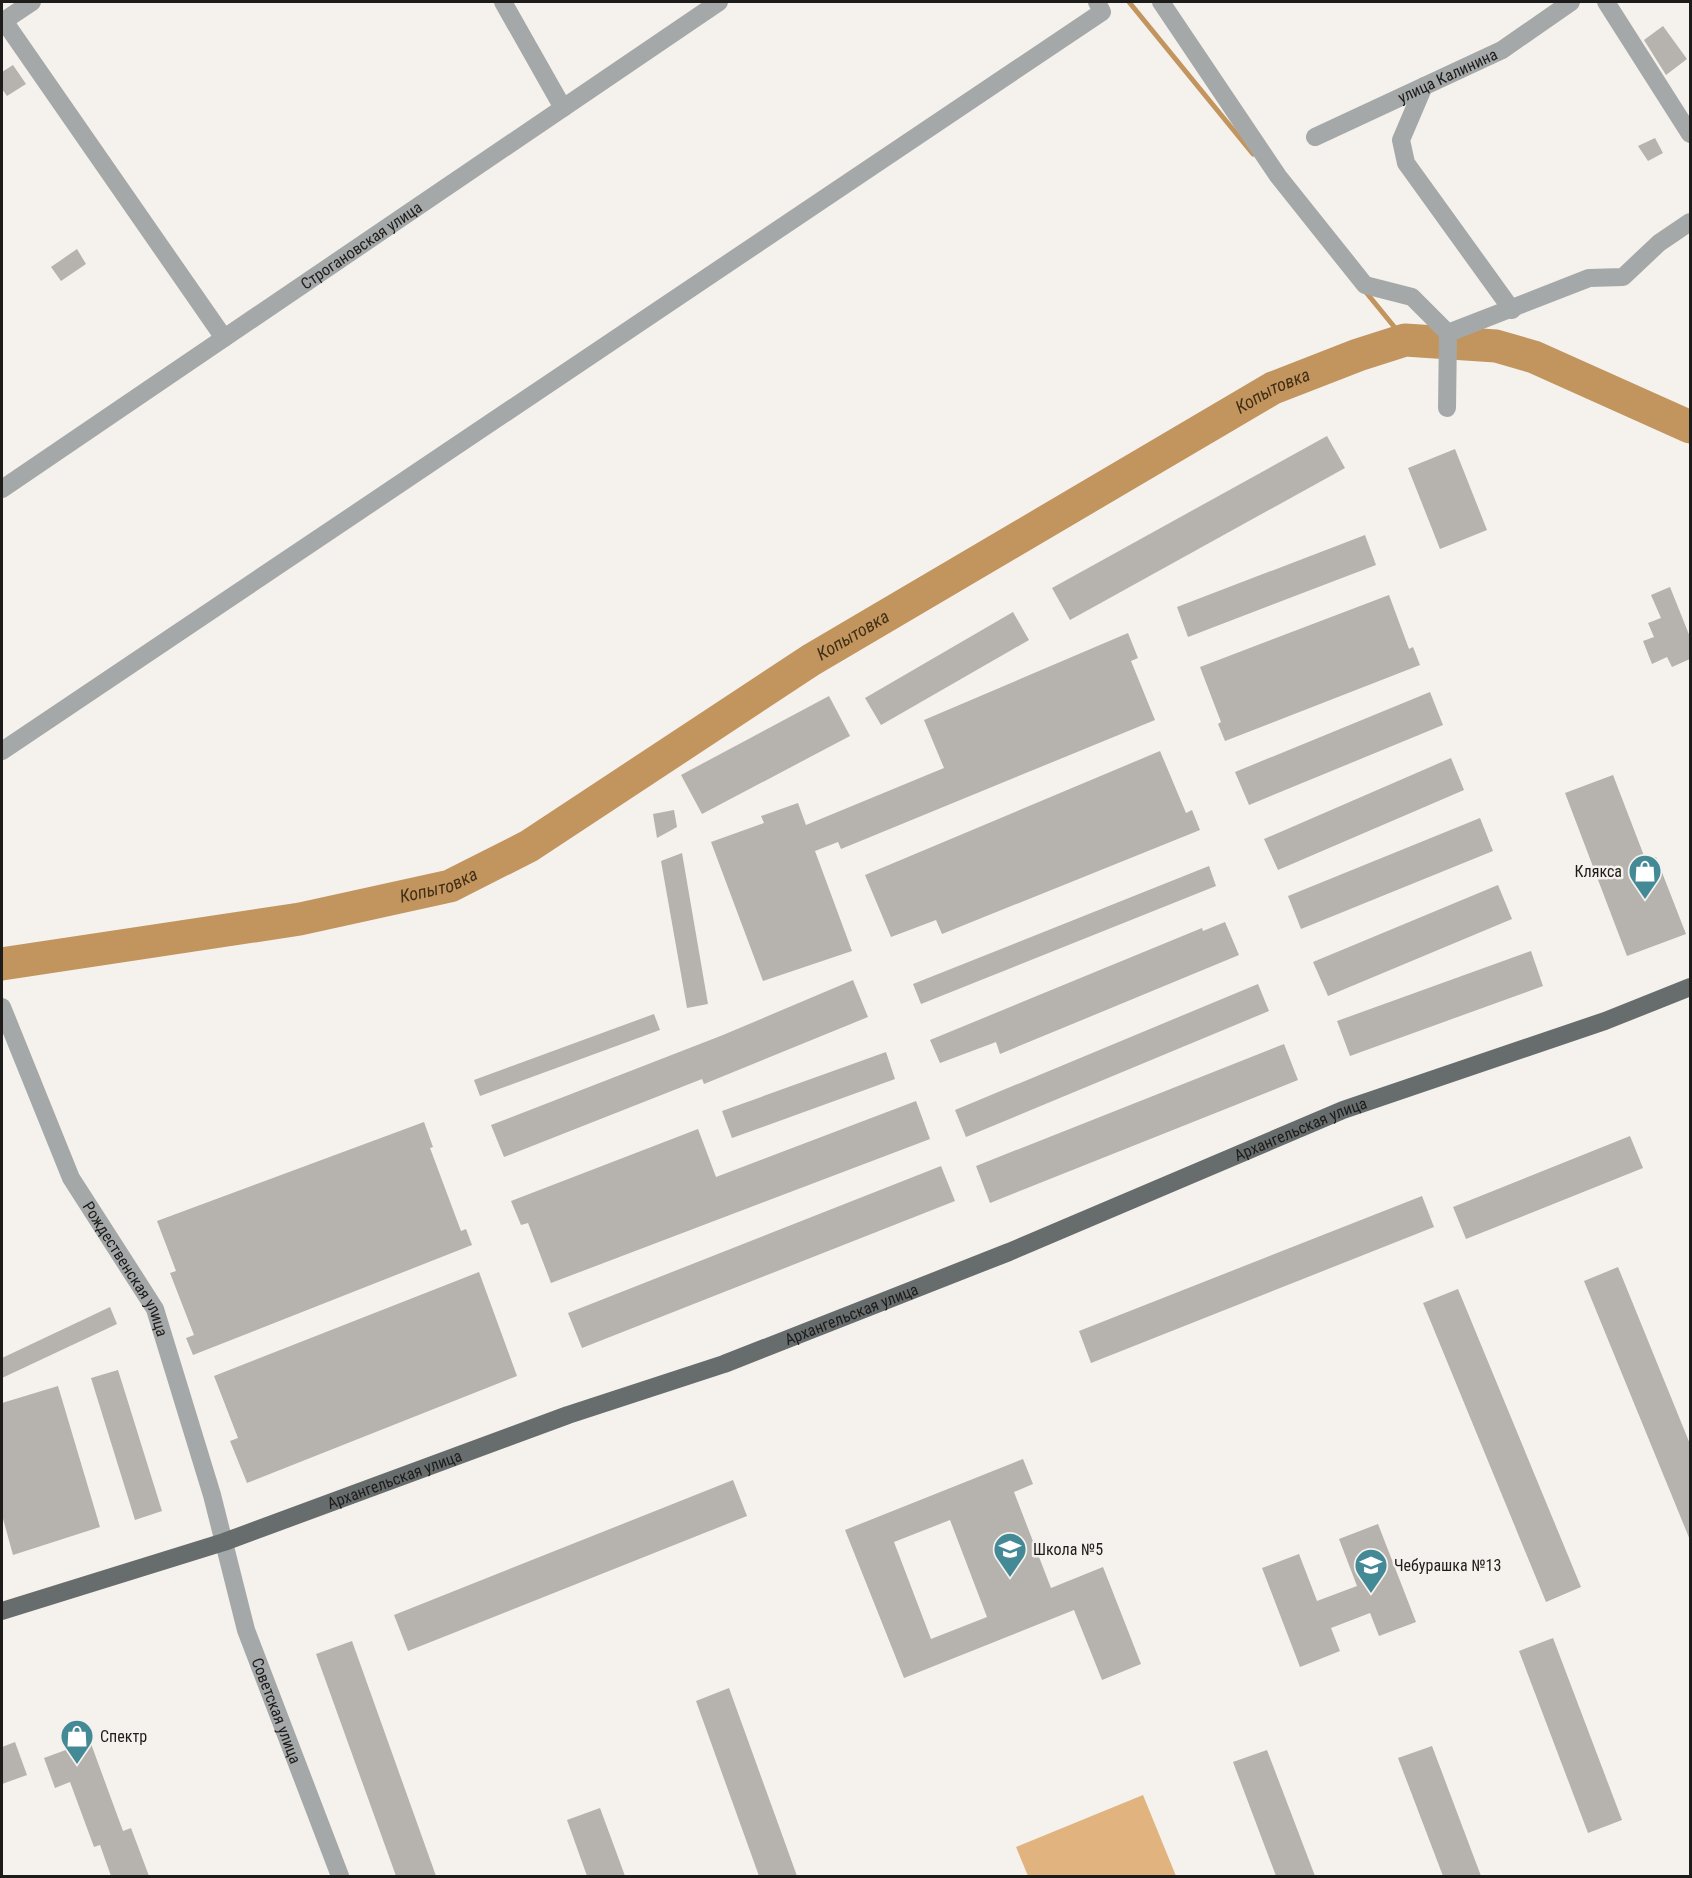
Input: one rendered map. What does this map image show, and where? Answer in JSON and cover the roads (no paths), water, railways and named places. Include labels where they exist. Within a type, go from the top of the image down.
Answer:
[{"type":"main road","name":"Архангельская улица","points":[[2,1611],[224,1542],[568,1415],[724,1364],[1009,1252],[1333,1114],[1605,1021],[1690,987]]},
{"type":"street","points":[[32,2],[3,21],[224,338]]},
{"type":"street","points":[[503,2],[563,108]]},
{"type":"street","name":"Строгановская улица","points":[[2,489],[719,2]]},
{"type":"street","points":[[1161,2],[1278,176],[1365,285],[1412,297],[1448,333],[1447,408]]},
{"type":"street","name":"улица Калинина","points":[[1315,137],[1502,50],[1571,2]]},
{"type":"street","points":[[1606,2],[1690,135]]},
{"type":"street","points":[[2,751],[1100,7]]},
{"type":"street","points":[[1424,86],[1401,140],[1406,164],[1509,311]]},
{"type":"street","points":[[1448,333],[1589,278],[1623,277],[1659,243],[1690,222]]},
{"type":"street","name":"Рождественская улица","points":[[2,1007],[71,1178],[154,1309],[224,1542]]},
{"type":"street","name":"Советская улица","points":[[224,1542],[246,1630],[340,1876]]},
{"type":"waterway","points":[[1129,2],[1253,154]]},
{"type":"waterway","points":[[1365,291],[1405,340]]},
{"type":"waterway","name":"Копытовка","points":[[2,964],[300,919],[450,886],[529,846],[811,660],[1273,388],[1358,355],[1405,340],[1496,346],[1534,357],[1690,427]]},
{"type":"place","name":"Клякса","points":[[1645,900]]},
{"type":"place","name":"Школа №5","points":[[1010,1578]]},
{"type":"place","name":"Чебурашка №13","points":[[1371,1594]]},
{"type":"place","name":"Спектр","points":[[77,1765]]}]
